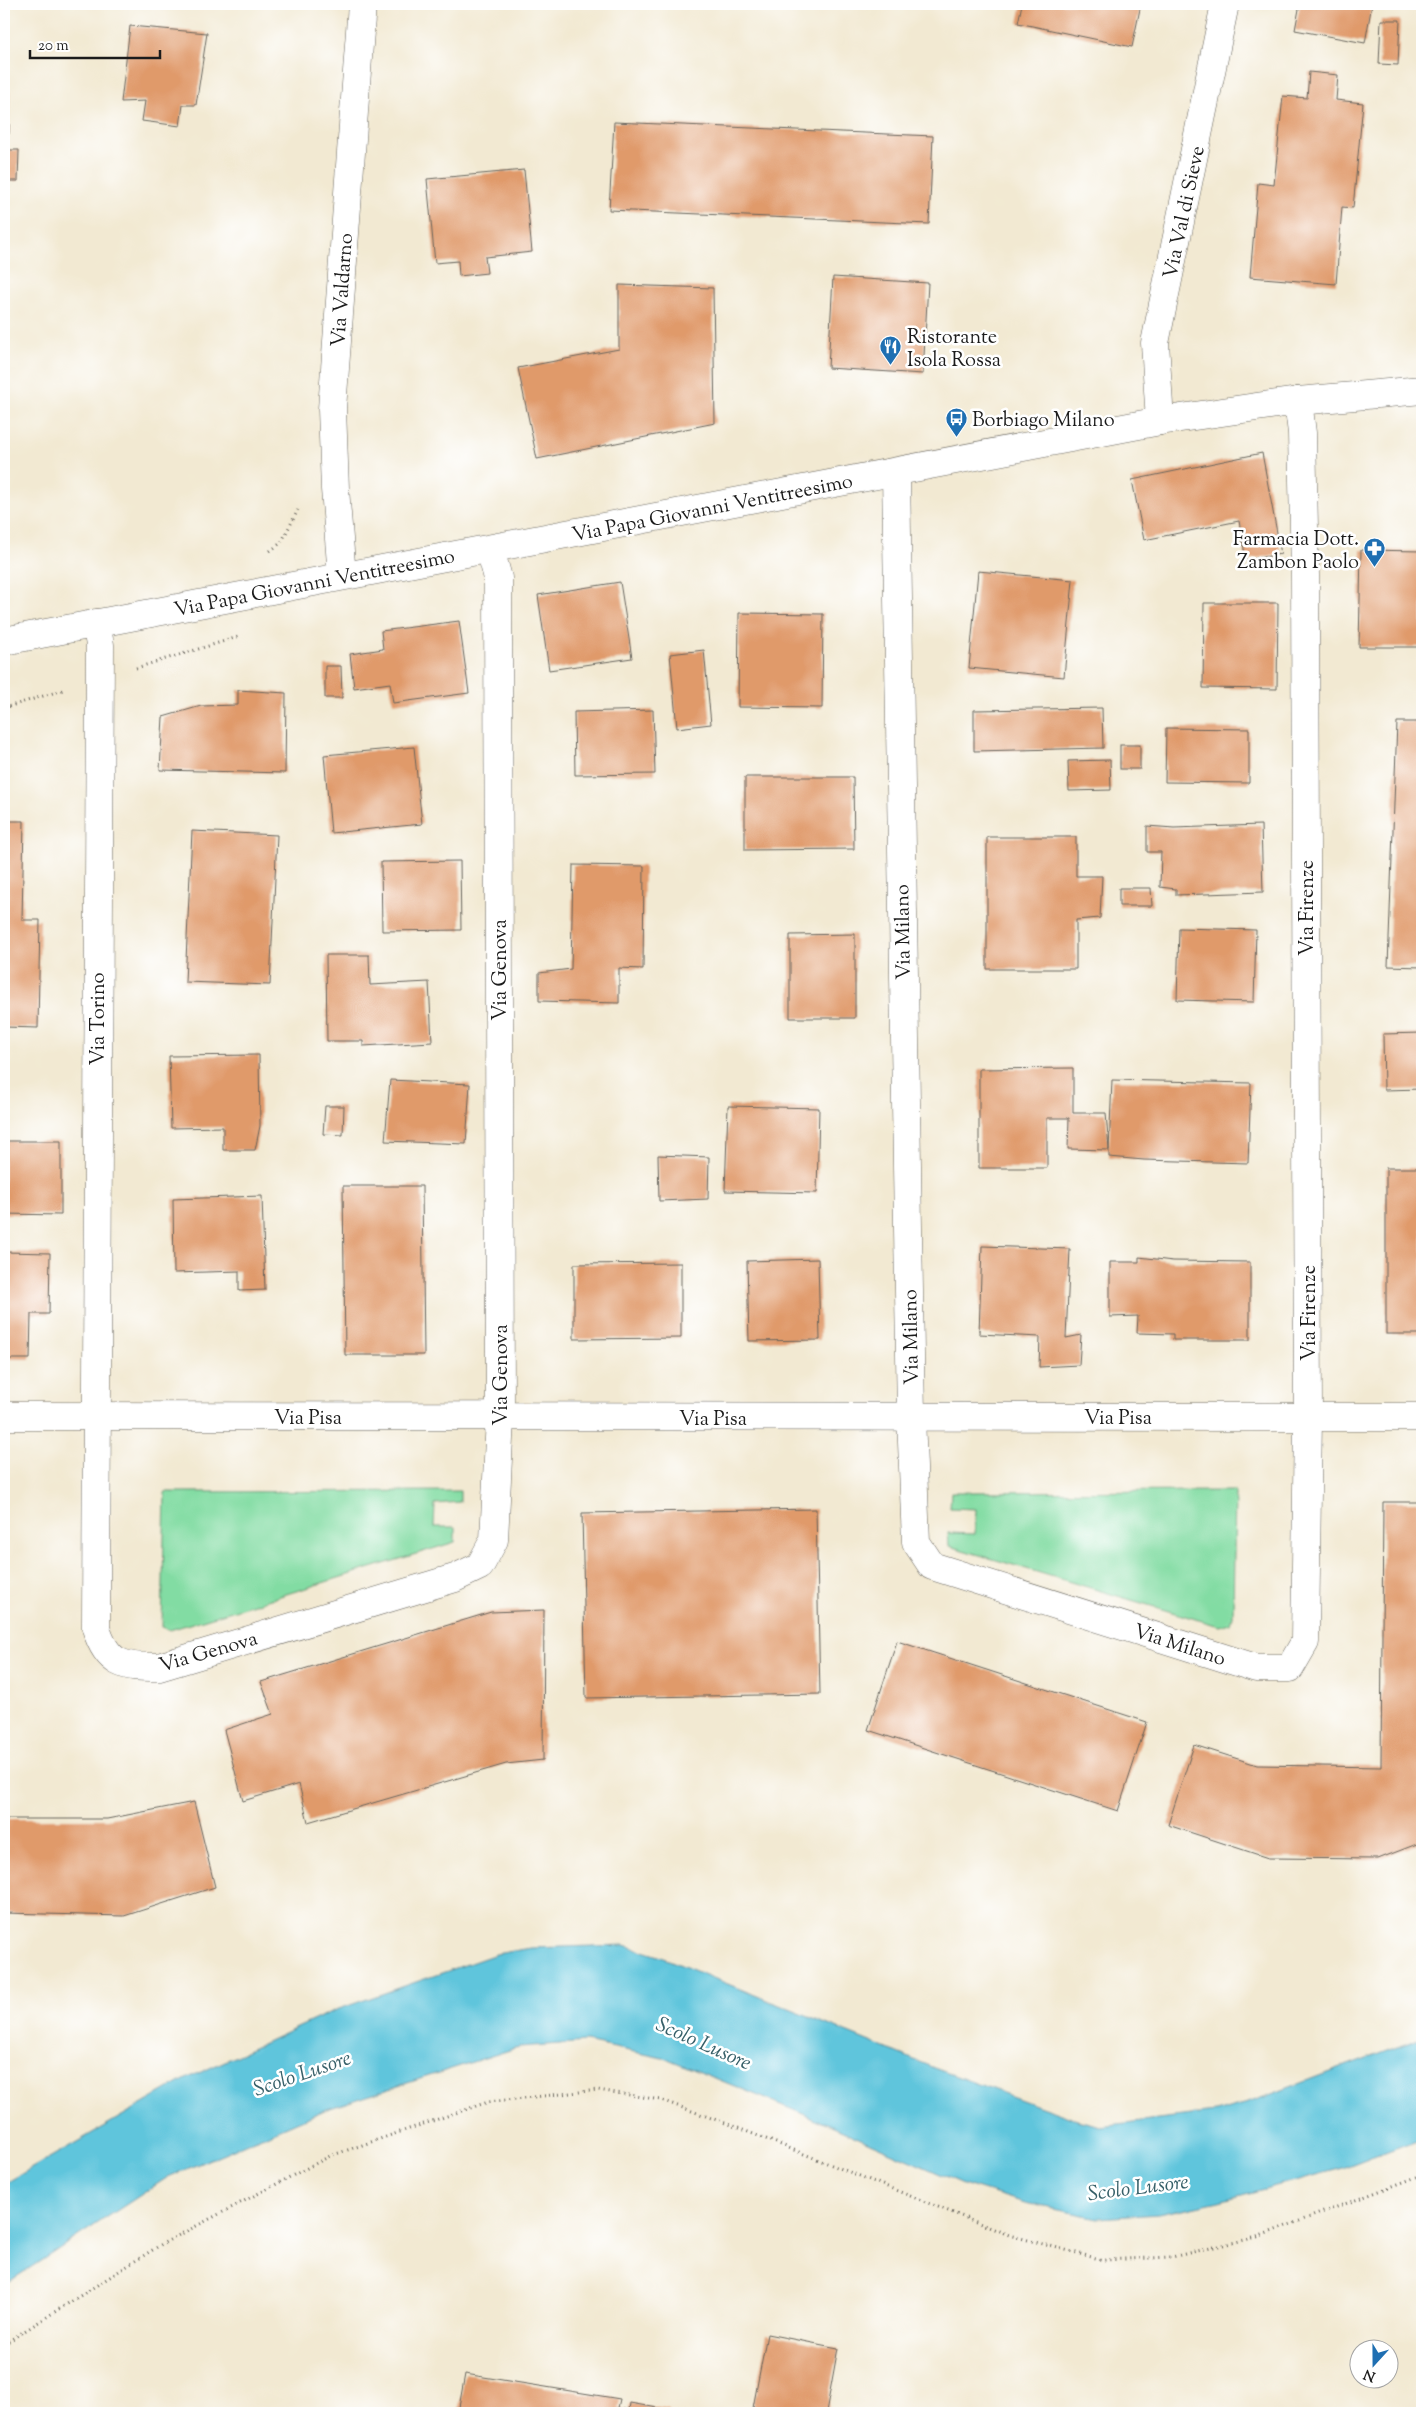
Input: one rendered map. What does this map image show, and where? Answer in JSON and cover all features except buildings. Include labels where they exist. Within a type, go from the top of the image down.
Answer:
[{"type":"street","name":"Via Valdarno","points":[[342,576],[334,489],[332,409],[362,4]]},
{"type":"street","name":"Via Val di Sieve","points":[[1160,421],[1156,343],[1225,4]]},
{"type":"street","name":"Via Papa Giovanni Ventitreesimo","points":[[4,641],[1160,421],[1298,401],[1422,390]]},
{"type":"street","name":"Via Firenze","points":[[1298,401],[1302,433],[1305,585],[1308,1416]]},
{"type":"street","name":"Via Milano","points":[[896,472],[911,1417],[916,1542],[932,1566],[1256,1668],[1290,1668],[1306,1642],[1308,1416]]},
{"type":"street","name":"Via Genova","points":[[95,1416],[96,1628],[102,1647],[113,1659],[134,1668],[159,1667],[455,1578],[480,1566],[494,1540],[500,1418],[498,578],[490,549]]},
{"type":"street","name":"Via Torino","points":[[95,1416],[100,645],[96,624]]},
{"type":"street","name":"Via Pisa","points":[[4,1416],[500,1418],[1422,1417]]},
{"type":"path","points":[[263,556],[281,543],[294,521],[299,507]]},
{"type":"path","points":[[4,708],[68,689]]},
{"type":"path","points":[[4,2344],[162,2244],[330,2156],[488,2102],[598,2090],[661,2100],[728,2124],[1009,2235],[1103,2260],[1172,2257],[1257,2237],[1422,2175]]},
{"type":"green space","points":[[460,1491],[460,1502],[435,1504],[434,1527],[455,1527],[455,1542],[170,1630],[162,1627],[165,1492]]},
{"type":"green space","points":[[1235,1491],[1233,1616],[1231,1623],[1219,1626],[949,1546],[948,1533],[975,1534],[976,1509],[950,1508],[951,1492]]},
{"type":"water","name":"Scolo Lusore","points":[[625,1945],[659,1956],[934,2068],[1077,2120],[1101,2126],[1215,2112],[1248,2103],[1422,2037],[1422,2138],[1343,2168],[1219,2201],[1159,2214],[1098,2218],[1025,2203],[963,2184],[813,2118],[668,2059],[586,2042],[519,2047],[327,2109],[168,2177],[4,2285],[4,2184],[186,2079],[336,2010],[496,1954],[531,1948]]},
{"type":"place","name":"Ristorante Isola Rossa","points":[[891,366]]},
{"type":"place","name":"Borbiago Milano","points":[[956,438]]},
{"type":"place","name":"Farmacia Dott. Zambon Paolo","points":[[1375,568]]}]
